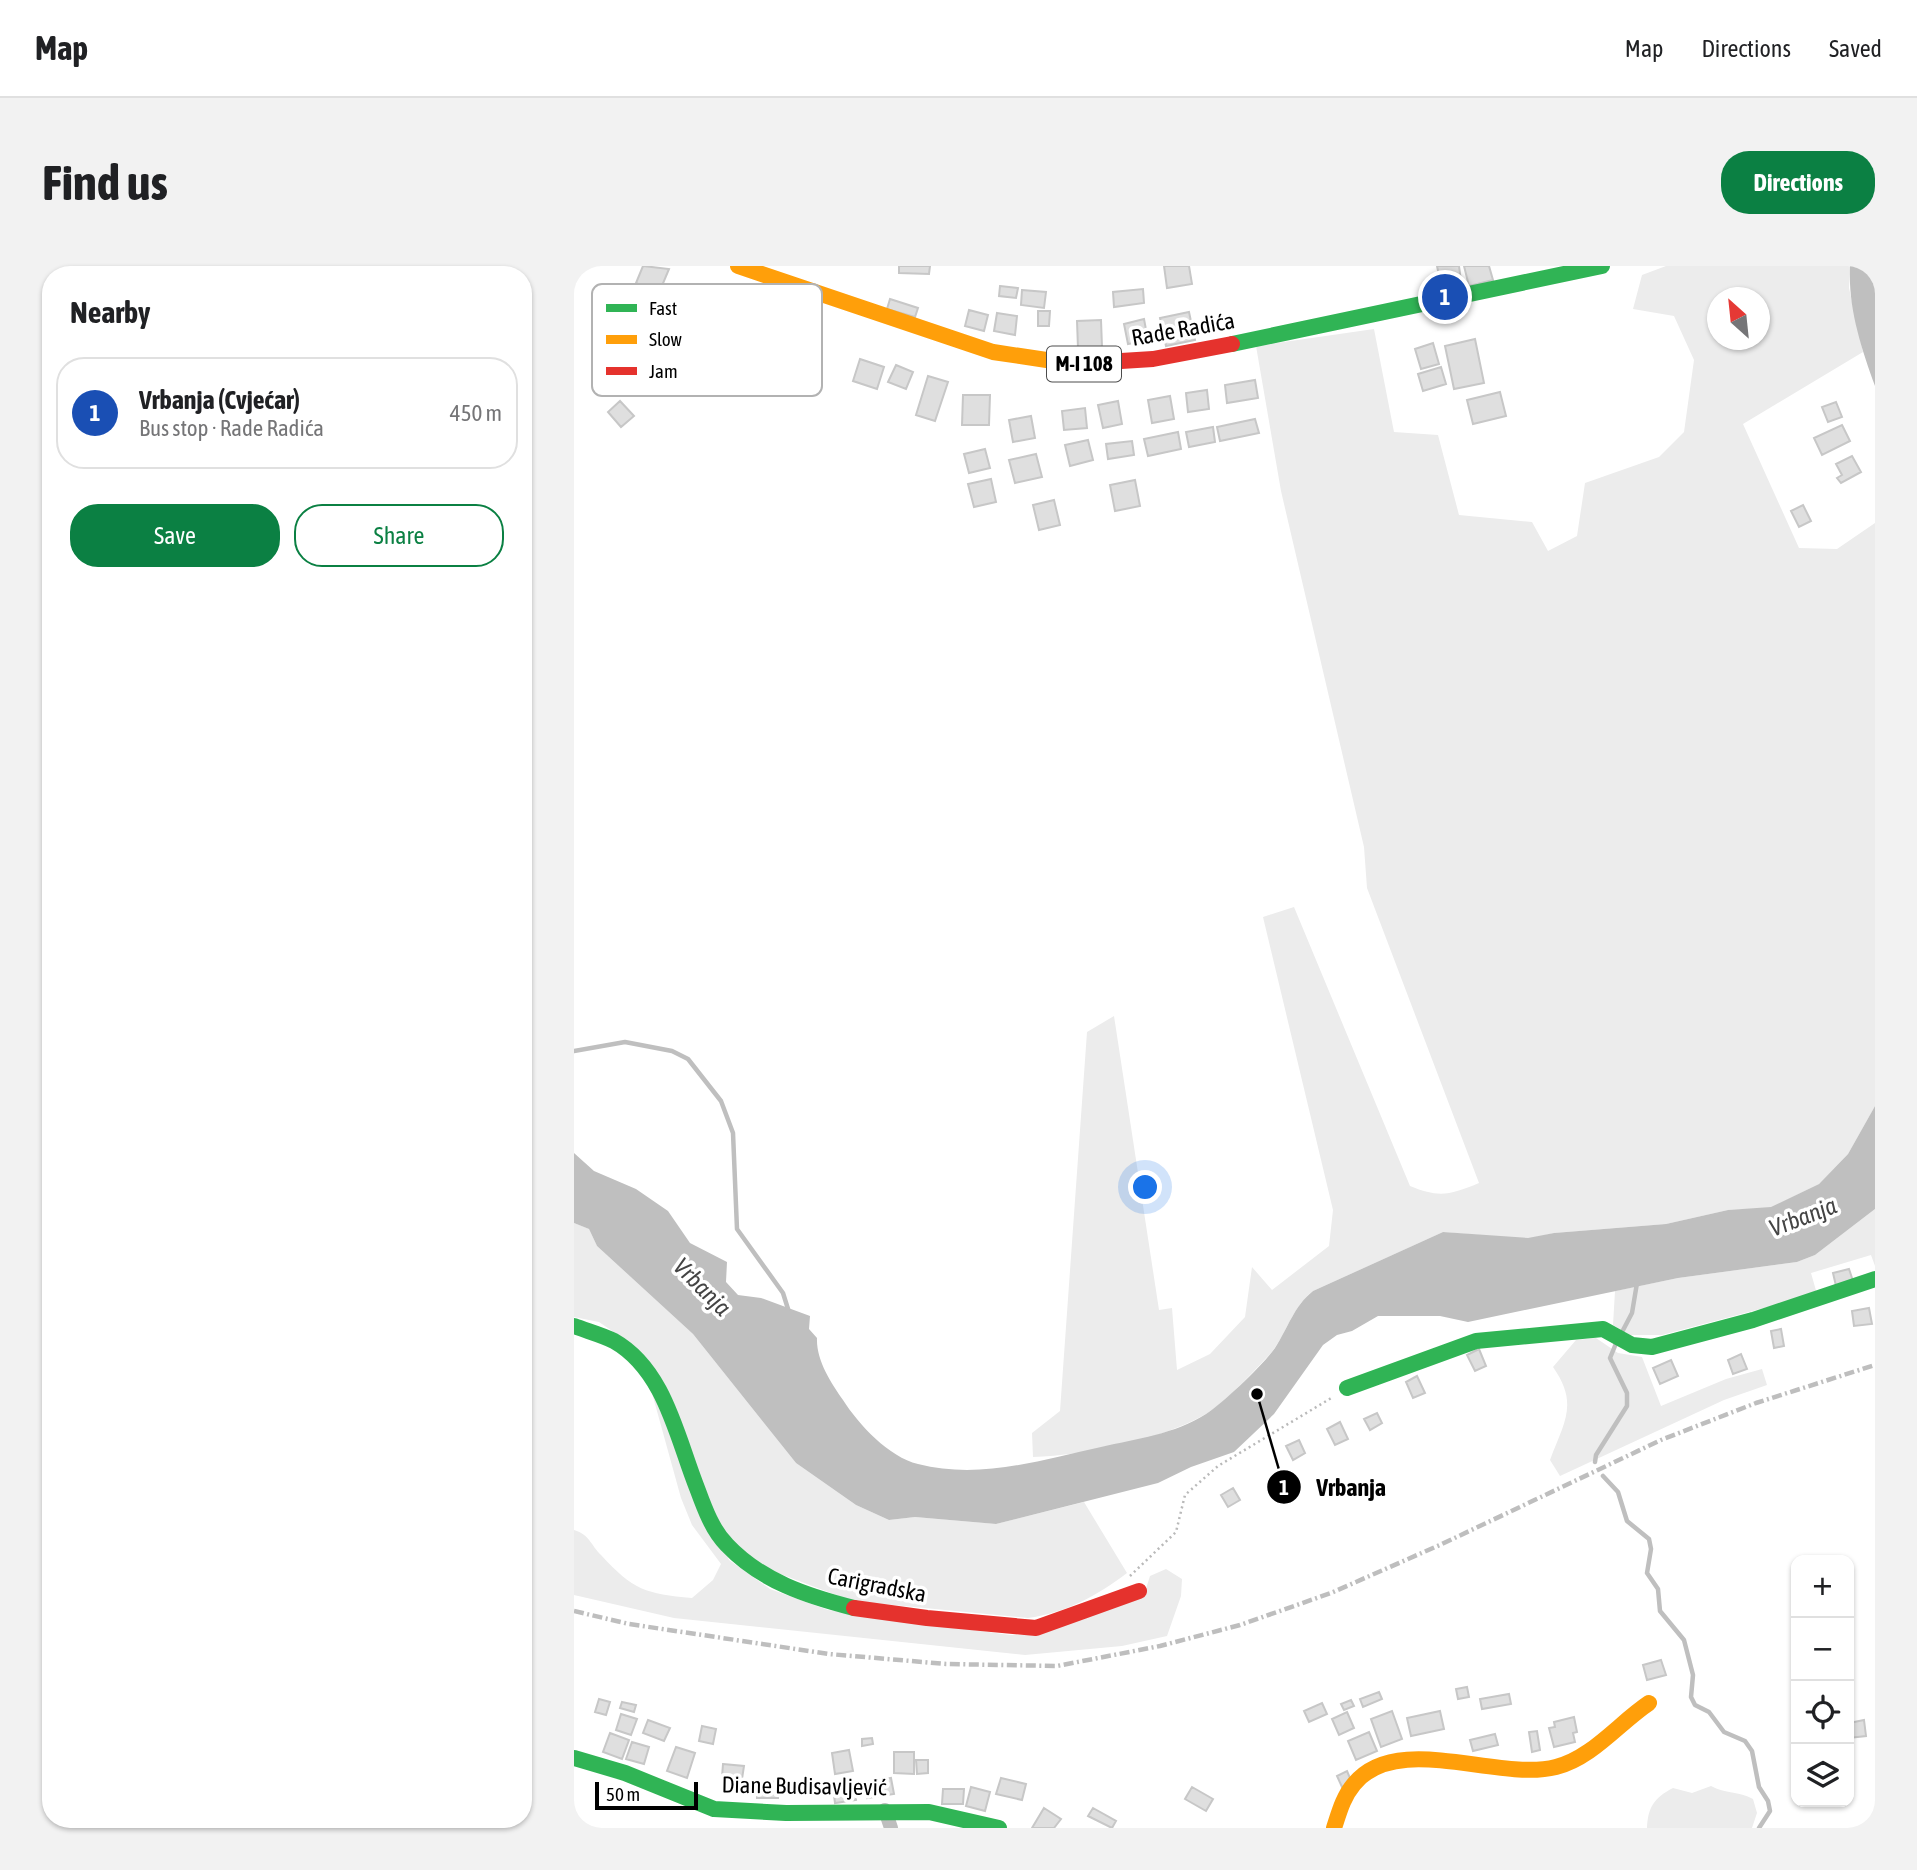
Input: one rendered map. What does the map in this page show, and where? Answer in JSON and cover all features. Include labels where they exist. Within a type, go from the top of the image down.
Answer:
[{"type":"street","name":"Rade Radića","points":[[738,266],[791,284]]},
{"type":"street","name":"Rade Radića","points":[[822,294],[992,352],[1074,365],[1153,359],[1209,349],[1488,293],[1602,266]]},
{"type":"street","points":[[1346,1388],[1476,1341],[1591,1329],[1652,1347],[1753,1320],[1875,1279]]},
{"type":"street","name":"Carigradska","points":[[574,1326],[608,1337],[629,1353],[649,1375],[669,1407],[710,1519],[722,1539],[751,1567],[780,1583],[856,1608],[1036,1628],[1062,1621],[1108,1598],[1139,1591]]},
{"type":"street","points":[[1334,1828],[1343,1802],[1357,1780],[1376,1768],[1406,1759],[1429,1758],[1519,1773],[1558,1767],[1580,1756],[1627,1716],[1649,1703]]},
{"type":"street","name":"Diane Budisavljević","points":[[574,1758],[630,1774],[697,1805],[715,1809],[942,1812],[999,1828]]},
{"type":"street","points":[[886,1810],[891,1828]]},
{"type":"path","points":[[1127,1579],[1176,1532],[1185,1495],[1218,1466],[1346,1388]]},
{"type":"shaded area","points":[[1666,266],[1850,266],[1849,288],[1863,352],[1743,424],[1799,548],[1837,549],[1875,523],[1875,1106],[1848,1154],[1819,1184],[1771,1208],[1728,1210],[1666,1224],[1554,1233],[1528,1239],[1443,1232],[1313,1291],[1295,1312],[1271,1353],[1230,1395],[1204,1415],[1165,1432],[1121,1445],[1033,1457],[1032,1433],[1060,1411],[1087,1032],[1114,1016],[1159,1310],[1172,1308],[1177,1370],[1210,1354],[1245,1317],[1252,1267],[1272,1290],[1329,1246],[1333,1210],[1263,917],[1294,907],[1410,1186],[1444,1194],[1479,1183],[1367,888],[1364,847],[1281,491],[1256,346],[1374,329],[1394,432],[1438,435],[1459,515],[1532,522],[1548,551],[1577,536],[1585,483],[1659,457],[1684,432],[1694,360],[1674,316],[1633,309],[1642,275]]},
{"type":"shaded area","points":[[1875,1209],[1875,1266],[1871,1255],[1811,1273],[1817,1294],[1662,1335],[1630,1335],[1613,1325],[1615,1291],[1678,1278],[1797,1262],[1815,1255]]},
{"type":"shaded area","points":[[574,1223],[589,1229],[597,1246],[693,1334],[796,1463],[856,1505],[889,1520],[915,1517],[996,1524],[1084,1502],[1127,1573],[1080,1602],[1042,1616],[1028,1618],[852,1601],[762,1567],[724,1533],[624,1339],[599,1322],[574,1317]]},
{"type":"shaded area","points":[[1596,1338],[1618,1353],[1642,1357],[1661,1406],[1726,1379],[1762,1369],[1767,1385],[1724,1400],[1560,1476],[1550,1460],[1564,1424],[1567,1403],[1561,1380],[1553,1367],[1576,1340]]},
{"type":"shaded area","points":[[652,1393],[729,1560],[770,1589],[828,1610],[1010,1635],[1038,1635],[1144,1595],[1150,1576],[1166,1569],[1182,1579],[1181,1596],[1167,1636],[1122,1646],[1025,1655],[674,1618],[574,1595],[574,1530],[587,1537],[622,1576],[641,1588],[663,1595],[692,1598],[713,1580],[721,1564],[692,1525],[681,1498]]},
{"type":"shaded area","points":[[1711,1786],[1753,1799],[1757,1813],[1752,1828],[1647,1828],[1653,1804],[1666,1792],[1673,1788],[1692,1793]]},
{"type":"water","points":[[1850,266],[1875,266],[1875,386],[1853,312]]},
{"type":"water","points":[[1875,1106],[1875,1209],[1815,1255],[1797,1262],[1678,1278],[1468,1322],[1440,1316],[1378,1316],[1352,1331],[1337,1335],[1323,1345],[1274,1414],[1234,1452],[1191,1467],[1158,1483],[996,1524],[915,1517],[889,1520],[856,1505],[796,1463],[693,1334],[597,1246],[589,1229],[574,1223],[574,1153],[594,1171],[636,1189],[668,1211],[690,1243],[727,1262],[726,1282],[738,1295],[761,1298],[810,1316],[809,1329],[817,1338],[819,1355],[829,1379],[857,1420],[896,1455],[918,1464],[941,1468],[987,1469],[1033,1462],[1141,1438],[1194,1421],[1223,1401],[1262,1364],[1275,1348],[1301,1303],[1313,1291],[1443,1232],[1528,1238],[1554,1233],[1666,1224],[1728,1210],[1771,1207],[1819,1184],[1848,1154]]},
{"type":"building","points":[[643,266],[669,269],[663,284],[636,283]]},
{"type":"building","points":[[899,266],[930,266],[929,274],[899,273]]},
{"type":"building","points":[[1164,266],[1189,266],[1192,284],[1167,288]]},
{"type":"building","points":[[1437,266],[1459,266],[1461,281],[1441,285]]},
{"type":"building","points":[[1464,266],[1489,266],[1493,280],[1469,286]]},
{"type":"building","points":[[1000,286],[1018,288],[1016,298],[999,296]]},
{"type":"building","points":[[1143,289],[1144,303],[1114,307],[1113,292]]},
{"type":"building","points":[[1022,290],[1046,292],[1044,308],[1021,305]]},
{"type":"building","points":[[890,299],[918,308],[915,317],[887,309]]},
{"type":"building","points":[[969,310],[988,315],[984,331],[965,326]]},
{"type":"building","points":[[1038,311],[1050,311],[1049,326],[1038,326]]},
{"type":"building","points":[[1189,312],[1195,340],[1166,346],[1160,318]]},
{"type":"building","points":[[997,313],[1017,316],[1015,335],[994,331]]},
{"type":"building","points":[[1144,319],[1148,340],[1128,344],[1124,324]]},
{"type":"building","points":[[1101,320],[1102,347],[1078,348],[1077,321]]},
{"type":"building","points":[[1475,339],[1484,383],[1454,389],[1445,346]]},
{"type":"building","points":[[1433,343],[1439,364],[1421,369],[1415,349]]},
{"type":"building","points":[[860,359],[884,367],[877,389],[853,381]]},
{"type":"building","points":[[896,365],[913,372],[906,389],[888,382]]},
{"type":"building","points":[[1441,367],[1446,384],[1423,391],[1418,374]]},
{"type":"building","points":[[928,376],[948,382],[935,421],[916,415]]},
{"type":"building","points":[[1255,380],[1258,398],[1227,403],[1225,385]]},
{"type":"building","points":[[1207,390],[1209,409],[1188,412],[1186,393]]},
{"type":"building","points":[[1500,392],[1506,416],[1473,424],[1467,400]]},
{"type":"building","points":[[963,395],[990,395],[989,425],[962,425]]},
{"type":"building","points":[[1170,396],[1174,419],[1152,423],[1148,400]]},
{"type":"building","points":[[620,401],[634,416],[621,427],[608,412]]},
{"type":"building","points":[[1118,401],[1122,424],[1103,428],[1098,405]]},
{"type":"building","points":[[1836,402],[1842,417],[1828,422],[1822,407]]},
{"type":"building","points":[[1085,408],[1087,428],[1064,430],[1062,411]]},
{"type":"building","points":[[1031,416],[1035,438],[1013,442],[1009,420]]},
{"type":"building","points":[[1255,419],[1259,433],[1220,441],[1217,427]]},
{"type":"building","points":[[1842,425],[1850,441],[1822,455],[1814,438]]},
{"type":"building","points":[[1213,427],[1215,442],[1189,447],[1186,432]]},
{"type":"building","points":[[1178,432],[1181,449],[1148,456],[1144,439]]},
{"type":"building","points":[[1088,440],[1093,460],[1070,466],[1065,445]]},
{"type":"building","points":[[1132,441],[1134,455],[1108,459],[1106,444]]},
{"type":"building","points":[[985,449],[990,468],[969,473],[964,454]]},
{"type":"building","points":[[1036,454],[1042,477],[1015,483],[1009,460]]},
{"type":"building","points":[[1852,456],[1861,472],[1841,483],[1837,478],[1842,475],[1836,464]]},
{"type":"building","points":[[991,479],[996,502],[974,507],[968,484]]},
{"type":"building","points":[[1135,480],[1140,506],[1115,511],[1110,485]]},
{"type":"building","points":[[1054,500],[1060,525],[1039,530],[1033,505]]},
{"type":"building","points":[[1803,505],[1811,521],[1799,527],[1791,511]]},
{"type":"building","points":[[1849,1269],[1853,1281],[1836,1286],[1833,1273]]},
{"type":"building","points":[[1869,1308],[1872,1324],[1854,1326],[1852,1311]]},
{"type":"building","points":[[1781,1329],[1784,1346],[1774,1348],[1771,1331]]},
{"type":"building","points":[[1479,1349],[1486,1366],[1475,1371],[1467,1355]]},
{"type":"building","points":[[1741,1354],[1747,1369],[1733,1374],[1728,1360]]},
{"type":"building","points":[[1671,1360],[1678,1376],[1660,1384],[1653,1368]]},
{"type":"building","points":[[1417,1376],[1425,1393],[1413,1398],[1406,1382]]},
{"type":"building","points":[[1377,1413],[1382,1423],[1370,1430],[1364,1419]]},
{"type":"building","points":[[1340,1422],[1348,1439],[1335,1445],[1327,1429]]},
{"type":"building","points":[[1299,1440],[1305,1453],[1293,1460],[1286,1446]]},
{"type":"building","points":[[1233,1488],[1240,1500],[1228,1507],[1221,1495]]},
{"type":"building","points":[[1661,1660],[1666,1675],[1647,1680],[1643,1665]]},
{"type":"building","points":[[1467,1687],[1469,1697],[1458,1699],[1456,1689]]},
{"type":"building","points":[[1379,1692],[1382,1699],[1363,1707],[1360,1699]]},
{"type":"building","points":[[1509,1694],[1511,1704],[1482,1709],[1480,1699]]},
{"type":"building","points":[[599,1699],[610,1702],[606,1715],[595,1712]]},
{"type":"building","points":[[1351,1700],[1354,1706],[1344,1710],[1341,1704]]},
{"type":"building","points":[[622,1702],[636,1705],[634,1712],[620,1708]]},
{"type":"building","points":[[1322,1703],[1327,1714],[1309,1722],[1304,1711]]},
{"type":"building","points":[[1392,1711],[1402,1739],[1381,1747],[1371,1719]]},
{"type":"building","points":[[1440,1711],[1444,1729],[1411,1736],[1407,1718]]},
{"type":"building","points":[[1347,1712],[1354,1728],[1339,1735],[1332,1719]]},
{"type":"building","points":[[621,1714],[637,1719],[631,1735],[616,1730]]},
{"type":"building","points":[[1574,1717],[1577,1732],[1573,1733],[1575,1742],[1554,1747],[1549,1728],[1555,1727],[1554,1722]]},
{"type":"building","points":[[648,1720],[670,1728],[664,1741],[643,1733]]},
{"type":"building","points":[[1864,1720],[1866,1736],[1854,1737],[1854,1722]]},
{"type":"building","points":[[702,1726],[716,1729],[713,1744],[699,1741]]},
{"type":"building","points":[[1537,1731],[1540,1750],[1532,1752],[1529,1732]]},
{"type":"building","points":[[1369,1732],[1377,1751],[1356,1760],[1348,1741]]},
{"type":"building","points":[[610,1733],[629,1740],[622,1759],[603,1752]]},
{"type":"building","points":[[1495,1734],[1498,1745],[1473,1751],[1470,1740]]},
{"type":"building","points":[[872,1738],[873,1744],[862,1746],[862,1739]]},
{"type":"building","points":[[632,1742],[649,1747],[644,1764],[626,1759]]},
{"type":"building","points":[[676,1747],[695,1753],[687,1778],[667,1771]]},
{"type":"building","points":[[849,1750],[853,1771],[835,1774],[832,1753]]},
{"type":"building","points":[[894,1752],[914,1752],[914,1774],[894,1773]]},
{"type":"building","points":[[916,1760],[928,1760],[928,1773],[917,1774]]},
{"type":"building","points":[[723,1764],[744,1766],[742,1779],[722,1777]]},
{"type":"building","points":[[1347,1771],[1352,1783],[1342,1787],[1337,1776]]},
{"type":"building","points":[[891,1778],[894,1794],[867,1798],[865,1782]]},
{"type":"building","points":[[1001,1778],[1026,1784],[1022,1800],[996,1794]]},
{"type":"building","points":[[757,1781],[778,1782],[778,1798],[757,1798]]},
{"type":"building","points":[[854,1785],[856,1800],[835,1803],[833,1788]]},
{"type":"building","points":[[971,1787],[990,1792],[985,1811],[966,1806]]},
{"type":"building","points":[[1192,1787],[1213,1799],[1206,1811],[1185,1799]]},
{"type":"building","points":[[943,1789],[964,1789],[963,1804],[942,1804]]},
{"type":"building","points":[[1044,1808],[1061,1819],[1054,1828],[1032,1828]]},
{"type":"building","points":[[1093,1808],[1116,1821],[1112,1828],[1088,1816]]},
{"type":"waterway","points":[[574,1051],[625,1042],[672,1051],[688,1059],[721,1101],[733,1133],[737,1229],[783,1293],[788,1309]]},
{"type":"waterway","points":[[1621,1334],[1632,1313],[1637,1283]]},
{"type":"waterway","points":[[1595,1462],[1596,1455],[1627,1406],[1627,1393],[1610,1358],[1617,1341]]},
{"type":"waterway","points":[[1603,1476],[1618,1492],[1627,1521],[1649,1539],[1651,1549],[1647,1573],[1658,1589],[1660,1611],[1684,1640],[1693,1675],[1691,1697],[1695,1705],[1709,1712],[1724,1732],[1745,1741],[1752,1751],[1759,1787],[1768,1801],[1770,1811],[1759,1828]]},
{"type":"railway","points":[[574,1611],[629,1624],[829,1654],[946,1664],[1057,1666],[1160,1646],[1240,1625],[1331,1593],[1442,1544],[1661,1440],[1756,1403],[1875,1365]]},
{"type":"traffic: fast","points":[[1232,344],[1602,266]]},
{"type":"traffic: fast","points":[[1347,1388],[1476,1341],[1603,1329],[1632,1345],[1652,1347],[1753,1320],[1875,1279]]},
{"type":"traffic: fast","points":[[574,1326],[614,1341],[646,1369],[667,1407],[709,1518],[727,1545],[740,1558],[786,1586],[854,1608]]},
{"type":"traffic: fast","points":[[574,1758],[625,1773],[714,1809],[786,1813],[929,1812],[999,1828]]},
{"type":"traffic: slow","points":[[738,266],[791,284]]},
{"type":"traffic: slow","points":[[822,294],[993,352],[1073,364]]},
{"type":"traffic: slow","points":[[1334,1828],[1350,1789],[1373,1769],[1396,1761],[1422,1759],[1506,1769],[1556,1767],[1593,1748],[1649,1703]]},
{"type":"traffic: jam","points":[[1073,364],[1153,359],[1232,344]]},
{"type":"traffic: jam","points":[[854,1608],[1036,1628],[1139,1591]]},
{"type":"place","name":"Vrbanja (Cvjećar)","points":[[1445,297]]},
{"type":"place","name":"Vrbanja","points":[[1257,1394]]}]
